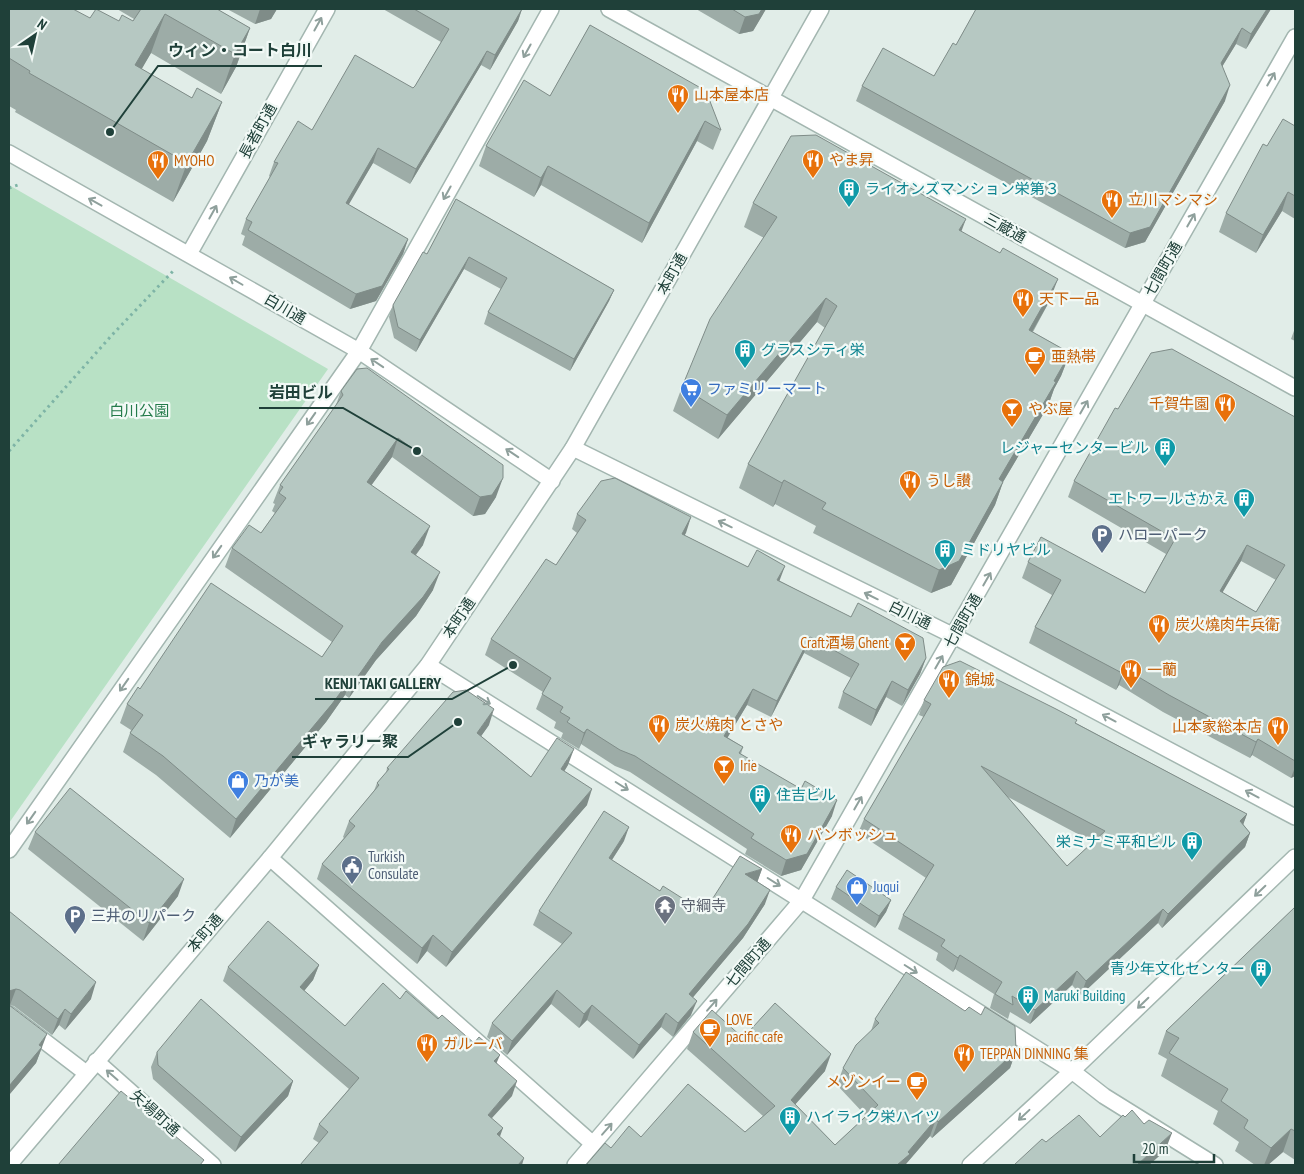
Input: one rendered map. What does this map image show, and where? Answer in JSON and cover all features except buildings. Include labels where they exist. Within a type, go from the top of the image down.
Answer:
[{"type":"street","name":"長者町通","points":[[189,254],[326,9]]},
{"type":"street","points":[[9,850],[359,351],[551,9]]},
{"type":"street","name":"三蔵通","points":[[609,9],[1295,388]]},
{"type":"street","name":"本町通","points":[[9,1165],[270,858],[428,665],[573,448],[821,9]]},
{"type":"street","name":"七間町通","points":[[575,1165],[802,900],[1295,37]]},
{"type":"street","name":"白川通","points":[[9,153],[359,351],[552,480]]},
{"type":"street","name":"白川通","points":[[573,448],[954,636],[1295,817]]},
{"type":"street","points":[[428,665],[1072,1071],[1104,1096],[1215,1165]]},
{"type":"street","points":[[970,1165],[1072,1071],[1295,857]]},
{"type":"street","points":[[270,858],[593,1144]]},
{"type":"street","points":[[9,1014],[86,1073]]},
{"type":"street","name":"矢場町通","points":[[96,1061],[213,1165]]},
{"type":"path","points":[[9,188],[18,185]]},
{"type":"path","points":[[9,450],[112,335],[174,270]]},
{"type":"green space","name":"白川公園","points":[[9,185],[328,369],[9,823]]},
{"type":"place","name":"山本屋本店","points":[[678,114]]},
{"type":"place","name":"ウィン・コート白川","points":[[110,132]]},
{"type":"place","name":"やま昇","points":[[813,179]]},
{"type":"place","name":"MYOHO","points":[[158,180]]},
{"type":"place","name":"ライオンズマンション栄第３","points":[[849,208]]},
{"type":"place","name":"立川マシマシ","points":[[1112,219]]},
{"type":"place","name":"天下一品","points":[[1023,318]]},
{"type":"place","name":"グラスシティ栄","points":[[745,369]]},
{"type":"place","name":"亜熱帯","points":[[1035,376]]},
{"type":"place","name":"ファミリーマート","points":[[691,408]]},
{"type":"place","name":"千賀牛園","points":[[1225,423]]},
{"type":"place","name":"やぶ屋","points":[[1012,428]]},
{"type":"place","name":"岩田ビル","points":[[417,451]]},
{"type":"place","name":"レジャーセンタービル","points":[[1165,467]]},
{"type":"place","name":"うし讃","points":[[910,500]]},
{"type":"place","name":"エトワールさかえ","points":[[1244,518]]},
{"type":"place","name":"ハローパーク","points":[[1102,554]]},
{"type":"place","name":"ミドリヤビル","points":[[945,569]]},
{"type":"place","name":"炭火燒肉牛兵衛","points":[[1159,644]]},
{"type":"place","name":"Craft酒場 Ghent","points":[[905,662]]},
{"type":"place","name":"KENJI TAKI GALLERY","points":[[513,665]]},
{"type":"place","name":"一蘭","points":[[1131,689]]},
{"type":"place","name":"錦城","points":[[949,699]]},
{"type":"place","name":"ギャラリー聚","points":[[458,722]]},
{"type":"place","name":"炭火焼肉 とさや","points":[[659,744]]},
{"type":"place","name":"山本家総本店","points":[[1278,746]]},
{"type":"place","name":"Irie","points":[[724,785]]},
{"type":"place","name":"乃が美","points":[[238,800]]},
{"type":"place","name":"住吉ビル","points":[[760,814]]},
{"type":"place","name":"バンボッシュ","points":[[791,854]]},
{"type":"place","name":"栄ミナミ平和ビル","points":[[1192,861]]},
{"type":"place","name":"Turkish Consulate","points":[[352,885]]},
{"type":"place","name":"Juqui","points":[[857,906]]},
{"type":"place","name":"守綱寺","points":[[665,925]]},
{"type":"place","name":"三井のリパーク","points":[[75,935]]},
{"type":"place","name":"青少年文化センター","points":[[1261,988]]},
{"type":"place","name":"Maruki Building","points":[[1028,1015]]},
{"type":"place","name":"LOVE pacific cafe","points":[[710,1048]]},
{"type":"place","name":"ガルーバ","points":[[427,1063]]},
{"type":"place","name":"TEPPAN DINNING 集","points":[[964,1073]]},
{"type":"place","name":"メゾンイー","points":[[917,1101]]},
{"type":"place","name":"ハイライク栄ハイツ","points":[[790,1136]]}]
